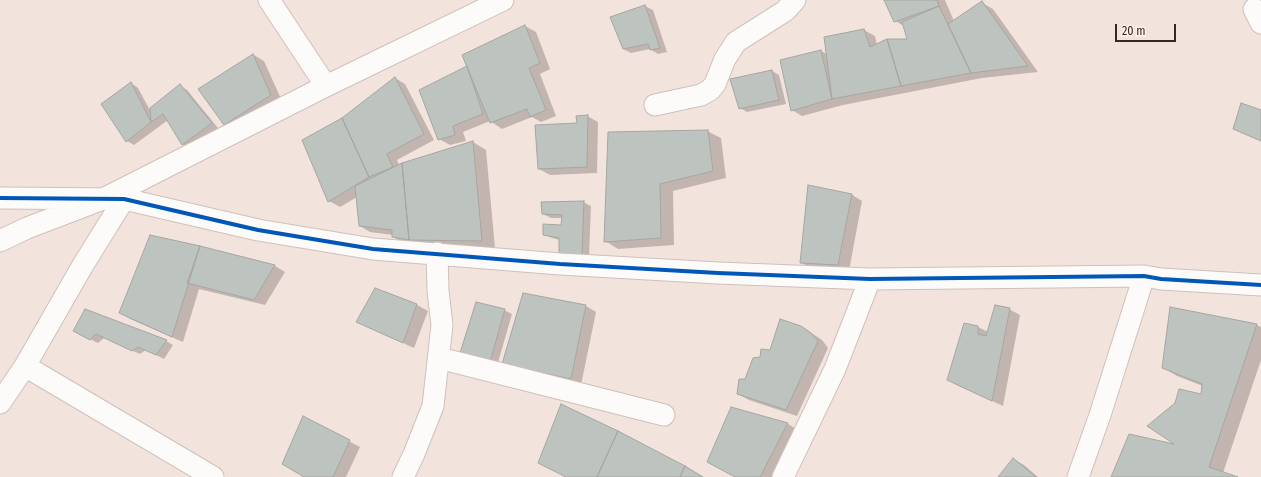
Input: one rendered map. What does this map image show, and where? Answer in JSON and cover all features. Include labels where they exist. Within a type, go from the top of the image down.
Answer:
[{"type":"street","points":[[269,0],[326,86]]},
{"type":"street","points":[[0,241],[27,228],[103,199],[326,86],[503,0]]},
{"type":"street","points":[[655,105],[701,95],[710,90],[725,58],[736,42],[785,11],[795,0]]},
{"type":"street","points":[[0,198],[124,199],[258,230],[373,249],[568,264],[718,273],[870,279],[1144,276],[1161,279],[1261,285]]},
{"type":"street","points":[[0,403],[25,366],[83,265],[124,199]]},
{"type":"street","points":[[403,477],[414,454],[432,406],[442,325],[438,291],[437,253]]},
{"type":"street","points":[[1078,477],[1100,415],[1144,276]]},
{"type":"street","points":[[783,477],[835,369],[870,279]]},
{"type":"street","points":[[439,358],[664,415]]},
{"type":"street","points":[[25,366],[213,477]]},
{"type":"building","points":[[884,0],[937,0],[939,6],[894,22]]},
{"type":"building","points":[[982,1],[1028,66],[971,73],[948,24]]},
{"type":"building","points":[[645,5],[660,48],[650,50],[648,44],[623,49],[610,17]]},
{"type":"building","points":[[939,6],[971,73],[901,86],[887,39],[907,39],[902,22]]},
{"type":"building","points":[[525,25],[540,63],[529,68],[546,110],[530,117],[527,109],[490,123],[462,55]]},
{"type":"building","points":[[864,29],[870,47],[887,39],[901,86],[832,99],[824,37]]},
{"type":"building","points":[[821,50],[832,99],[791,111],[780,60]]},
{"type":"building","points":[[253,54],[271,95],[224,125],[198,89]]},
{"type":"building","points":[[467,66],[483,114],[453,126],[455,135],[438,140],[419,90]]},
{"type":"building","points":[[772,70],[779,100],[739,109],[730,79]]},
{"type":"building","points":[[395,77],[424,134],[387,154],[393,167],[369,177],[342,118]]},
{"type":"building","points":[[131,82],[151,122],[126,142],[101,104]]},
{"type":"building","points":[[180,84],[212,123],[182,145],[163,114],[151,122],[150,108]]},
{"type":"building","points":[[1241,103],[1261,110],[1261,141],[1233,129]]},
{"type":"building","points":[[588,115],[587,167],[538,169],[535,125],[577,123],[576,116]]},
{"type":"building","points":[[342,118],[369,177],[328,202],[302,140]]},
{"type":"building","points":[[708,130],[713,171],[660,184],[661,238],[604,242],[608,132]]},
{"type":"building","points":[[473,141],[482,241],[409,240],[402,163]]},
{"type":"building","points":[[402,163],[409,240],[392,237],[392,230],[359,226],[355,186]]},
{"type":"building","points":[[808,185],[852,194],[838,265],[800,263]]},
{"type":"building","points":[[584,201],[582,255],[559,254],[559,238],[543,235],[543,224],[561,225],[562,215],[542,214],[541,202]]},
{"type":"building","points":[[150,235],[200,246],[172,337],[119,313]]},
{"type":"building","points":[[200,246],[275,265],[254,300],[187,283]]},
{"type":"building","points":[[375,288],[417,304],[403,343],[356,322]]},
{"type":"building","points":[[523,293],[586,305],[571,379],[502,364]]},
{"type":"building","points":[[476,302],[505,309],[490,362],[460,353]]},
{"type":"building","points":[[995,305],[1010,308],[992,401],[947,380],[964,323],[978,326],[978,334],[986,336]]},
{"type":"building","points":[[1170,307],[1257,324],[1209,467],[1238,477],[1111,477],[1129,434],[1174,444],[1147,426],[1175,403],[1179,389],[1201,394],[1202,384],[1162,368]]},
{"type":"building","points":[[85,309],[167,340],[156,355],[138,347],[132,351],[96,334],[90,340],[73,331]]},
{"type":"building","points":[[780,319],[801,326],[811,333],[818,341],[786,410],[737,394],[739,379],[745,379],[753,358],[760,357],[761,349],[770,350]]},
{"type":"building","points":[[561,404],[618,431],[597,477],[566,477],[538,463]]},
{"type":"building","points":[[731,407],[788,423],[760,477],[735,477],[707,462]]},
{"type":"building","points":[[303,416],[350,440],[333,477],[304,477],[282,464]]},
{"type":"building","points":[[618,431],[685,466],[680,477],[597,477]]},
{"type":"building","points":[[1013,458],[1036,477],[998,477]]},
{"type":"building","points":[[685,466],[703,477],[680,477]]},
{"type":"cycle path","points":[[0,198],[124,199],[258,230],[373,249],[560,264],[718,273],[870,279],[1144,276],[1161,279],[1261,285]]}]
